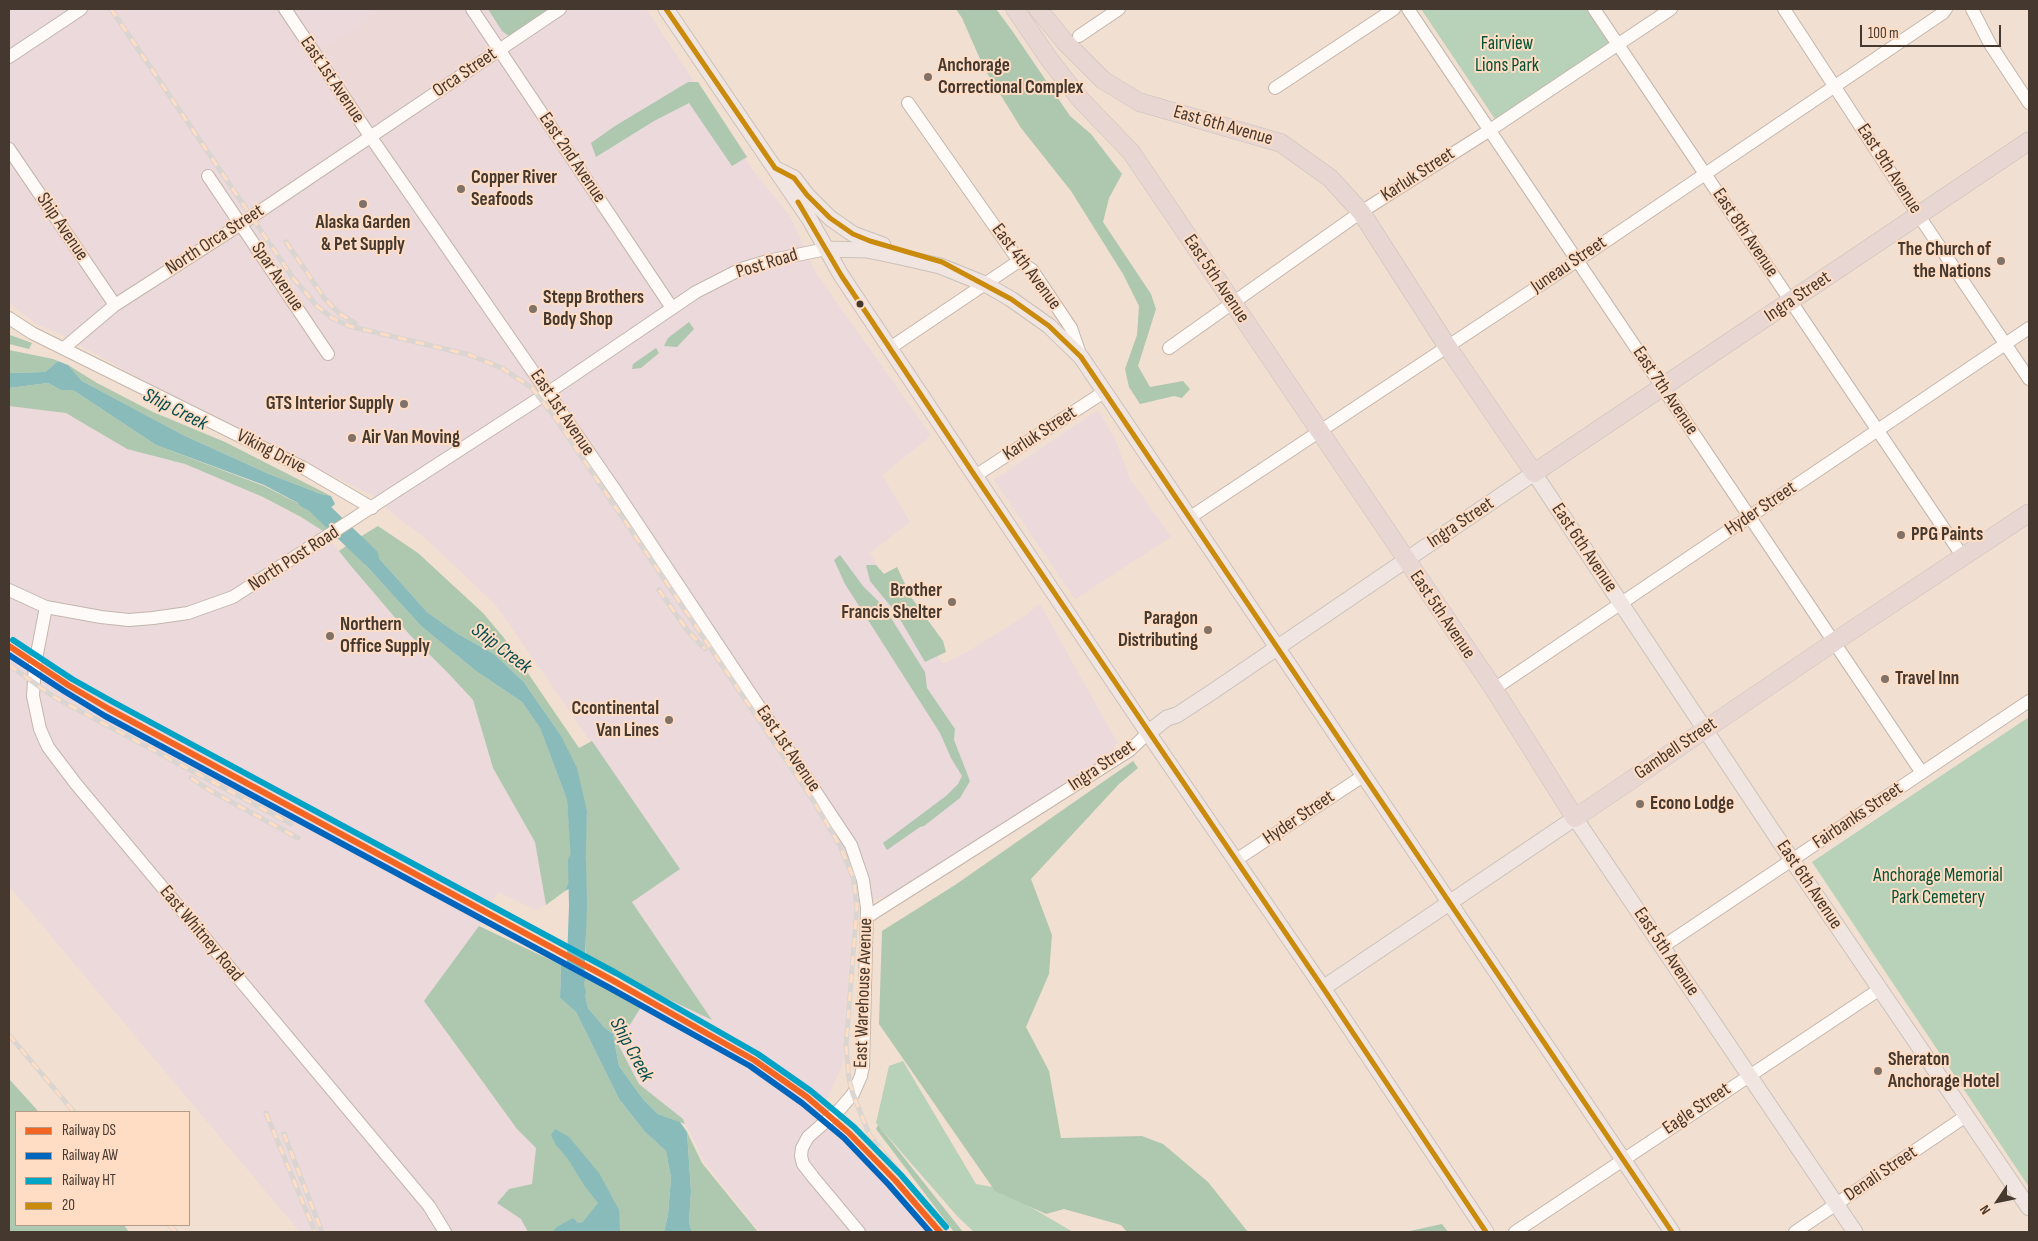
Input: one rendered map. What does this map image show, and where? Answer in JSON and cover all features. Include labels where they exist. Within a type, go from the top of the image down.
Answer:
[{"type":"highway","name":"East 5th Avenue","points":[[1015,9],[1049,59],[1081,100],[1131,152],[1318,432],[1494,689],[1575,818]]},
{"type":"highway","name":"East 6th Avenue","points":[[1038,9],[1065,42],[1103,80],[1139,102],[1281,143],[1330,178],[1361,212],[1447,346],[1534,473]]},
{"type":"highway","name":"Ingra Street","points":[[1534,473],[2029,141]]},
{"type":"highway","name":"Gambell Street","points":[[1575,818],[1834,642],[2029,513]]},
{"type":"main road","points":[[666,9],[810,220],[826,249],[975,476],[1323,988],[1486,1232]]},
{"type":"main road","points":[[775,168],[794,178],[807,196],[830,218],[853,234],[870,241],[942,262],[985,284]]},
{"type":"main road","name":"Post Road","points":[[826,249],[866,250],[905,258],[940,266],[985,284],[1011,299],[1048,326],[1081,357]]},
{"type":"main road","name":"East 4th Avenue","points":[[1081,357],[1362,776],[1672,1232]]},
{"type":"main road","name":"Ingra Street","points":[[1148,733],[1534,473]]},
{"type":"main road","name":"East 6th Avenue","points":[[1534,473],[1704,730],[2029,1208]]},
{"type":"main road","points":[[1170,765],[1169,752],[1161,733],[1177,715]]},
{"type":"main road","name":"Gambell Street","points":[[1323,988],[1575,818]]},
{"type":"main road","name":"East 5th Avenue","points":[[1575,818],[1854,1232]]},
{"type":"street","points":[[9,57],[81,9]]},
{"type":"street","name":"East 1st Avenue","points":[[285,9],[370,136],[548,392],[836,820]]},
{"type":"street","name":"East 2nd Avenue","points":[[472,9],[672,308]]},
{"type":"street","name":"Orca Street","points":[[370,136],[560,9]]},
{"type":"street","points":[[1079,36],[1119,9]]},
{"type":"street","points":[[1275,88],[1394,9]]},
{"type":"street","name":"East 7th Avenue","points":[[1408,9],[1922,773]]},
{"type":"street","name":"East 8th Avenue","points":[[1594,9],[1963,557]]},
{"type":"street","name":"Karluk Street","points":[[1170,348],[1361,212],[1490,130],[1672,9]]},
{"type":"street","name":"East 9th Avenue","points":[[1784,9],[1919,216],[2029,379]]},
{"type":"street","name":"Juneau Street","points":[[1189,518],[1578,260],[1943,13],[1946,9]]},
{"type":"street","points":[[1972,9],[1990,44],[2029,103]]},
{"type":"street","name":"East 4th Avenue","points":[[908,103],[1019,261],[1032,270],[1071,328],[1081,357]]},
{"type":"street","name":"North Orca Street","points":[[64,348],[114,305],[241,224],[370,136]]},
{"type":"street","name":"Ship Avenue","points":[[9,149],[114,305]]},
{"type":"street","name":"Spar Avenue","points":[[208,176],[328,354]]},
{"type":"street","name":"Post Road","points":[[548,392],[672,308],[717,281],[768,261],[826,249]]},
{"type":"street","points":[[890,348],[1019,261]]},
{"type":"street","name":"Viking Drive","points":[[9,318],[32,333],[302,467],[372,508]]},
{"type":"street","name":"Hyder Street","points":[[1494,689],[2029,328]]},
{"type":"street","name":"North Post Road","points":[[9,590],[46,607],[100,617],[129,620],[172,616],[196,611],[233,597],[330,536],[548,392]]},
{"type":"street","name":"Karluk Street","points":[[975,476],[1104,392]]},
{"type":"street","name":"East Whitney Road","points":[[46,607],[35,664],[33,696],[40,729],[48,747],[76,784],[429,1206],[446,1232]]},
{"type":"street","name":"Fairbanks Street","points":[[1662,947],[2029,701]]},
{"type":"street","name":"Ingra Street","points":[[867,917],[1130,750],[1148,733]]},
{"type":"street","name":"Hyder Street","points":[[1236,860],[1362,776]]},
{"type":"street","name":"East Warehouse Avenue","points":[[836,820],[851,845],[866,895],[864,1057],[861,1076],[853,1094],[804,1143],[801,1156],[803,1164],[812,1177],[859,1232]]},
{"type":"street","name":"Eagle Street","points":[[1515,1232],[1748,1075],[1880,989]]},
{"type":"street","name":"Denali Street","points":[[1795,1232],[1966,1116]]},
{"type":"shaded area","points":[[9,9],[646,9],[752,169],[791,218],[815,272],[930,434],[926,440],[882,475],[910,522],[870,553],[883,577],[943,664],[967,652],[1022,618],[1040,604],[1117,742],[1111,754],[891,895],[854,905],[845,1019],[844,1061],[818,1119],[838,1134],[873,1168],[928,1232],[760,1232],[705,1163],[683,1119],[639,1084],[618,1044],[651,991],[711,1019],[632,901],[679,869],[496,605],[423,536],[398,518],[372,495],[217,421],[58,333],[36,324],[9,303]]},
{"type":"shaded area","points":[[382,9],[459,9],[486,50],[374,124],[323,48]]},
{"type":"shaded area","points":[[9,406],[66,413],[127,449],[185,464],[263,497],[320,528],[409,634],[473,700],[493,768],[535,842],[546,905],[536,910],[498,892],[479,926],[447,1034],[517,1129],[536,1147],[532,1184],[509,1189],[528,1232],[300,1232],[9,886]]},
{"type":"shaded area","points":[[1098,410],[1115,439],[1130,479],[1171,537],[1075,599],[994,480]]},
{"type":"green space","points":[[488,9],[550,9],[509,36],[502,31]]},
{"type":"green space","points":[[956,9],[996,9],[1070,116],[1091,134],[1122,174],[1109,198],[1103,222],[1151,294],[1156,309],[1138,366],[1150,387],[1183,381],[1190,389],[1182,398],[1174,396],[1140,404],[1129,387],[1125,369],[1137,335],[1139,306],[1123,274],[1071,191],[1021,128],[984,68],[962,18]]},
{"type":"green space","name":"Fairview Lions Park","points":[[1421,9],[1589,9],[1612,41],[1495,119]]},
{"type":"green space","points":[[688,82],[698,82],[747,157],[732,166],[689,103],[654,121],[596,157],[591,143],[615,126]]},
{"type":"green space","points":[[689,322],[694,329],[677,347],[664,346],[668,338]]},
{"type":"green space","points":[[9,334],[32,343],[29,349],[9,344]]},
{"type":"green space","points":[[656,348],[659,353],[641,368],[632,369],[633,364]]},
{"type":"green space","points":[[9,350],[58,361],[45,372],[9,373]]},
{"type":"green space","points":[[68,365],[97,383],[153,412],[225,442],[331,496],[269,474],[183,435],[82,381]]},
{"type":"green space","points":[[48,383],[61,390],[73,390],[156,445],[264,486],[317,513],[329,528],[323,531],[263,497],[185,464],[127,449],[66,413],[9,406],[9,388]]},
{"type":"green space","points":[[378,526],[418,553],[483,613],[504,638],[579,748],[592,741],[680,869],[632,902],[712,1020],[651,991],[586,956],[585,850],[587,811],[560,734],[523,681],[494,654],[458,634],[427,612],[360,537]]},
{"type":"green space","points":[[349,544],[421,626],[476,671],[522,702],[540,728],[567,800],[573,875],[565,891],[546,905],[535,842],[493,768],[473,700],[409,634],[339,551]]},
{"type":"green space","points":[[840,555],[863,586],[884,607],[925,672],[927,688],[955,729],[954,740],[970,781],[960,798],[924,826],[887,850],[883,843],[946,796],[958,784],[962,776],[951,758],[940,733],[845,584],[834,560]]},
{"type":"green space","points":[[866,565],[876,565],[884,574],[897,567],[911,597],[943,641],[946,652],[925,662],[897,614],[870,581]]},
{"type":"green space","name":"Anchorage Memorial Park Cemetery","points":[[2029,717],[2029,1187],[1812,862]]},
{"type":"green space","points":[[1133,761],[1138,768],[1119,784],[1031,879],[1052,935],[1049,974],[1026,1027],[1049,1071],[1061,1138],[1142,1136],[1163,1144],[1208,1182],[1248,1232],[1127,1232],[1121,1225],[1064,1209],[1046,1214],[995,1191],[879,1024],[882,931],[955,885]]},
{"type":"green space","points":[[479,926],[561,965],[560,998],[576,1012],[619,1099],[645,1132],[666,1151],[671,1178],[668,1215],[664,1232],[528,1232],[521,1219],[497,1203],[509,1189],[532,1184],[536,1148],[517,1129],[424,1001]]},
{"type":"green space","points":[[588,973],[641,1007],[618,1044],[639,1084],[683,1119],[685,1124],[658,1114],[643,1099],[619,1066],[613,1034],[604,1027],[588,1008],[583,986]]},
{"type":"green space","points":[[903,1061],[976,1184],[998,1188],[1073,1232],[974,1232],[958,1217],[876,1123],[889,1066]]},
{"type":"green space","points":[[9,1079],[38,1111],[15,1111],[15,1226],[125,1226],[129,1232],[9,1232]]},
{"type":"green space","points":[[878,1125],[963,1232],[954,1232],[876,1129]]},
{"type":"green space","points":[[687,1132],[702,1163],[758,1232],[692,1232],[689,1223],[691,1191]]},
{"type":"green space","points":[[1442,1224],[1448,1232],[1405,1232]]},
{"type":"water","points":[[58,361],[68,365],[82,381],[183,435],[269,474],[331,496],[335,504],[320,517],[317,513],[264,485],[156,445],[73,390],[61,390],[48,383],[9,388],[9,373],[45,372]]},
{"type":"water","points":[[360,537],[427,612],[458,634],[494,654],[523,681],[560,734],[577,768],[587,811],[585,880],[565,891],[572,875],[567,800],[540,728],[522,702],[476,671],[421,626],[349,544]]},
{"type":"water","points":[[561,965],[588,973],[583,986],[588,1008],[604,1027],[613,1034],[619,1066],[643,1099],[658,1114],[680,1122],[687,1132],[691,1191],[689,1223],[692,1232],[664,1232],[668,1215],[671,1178],[666,1151],[645,1132],[619,1099],[576,1012],[560,998]]},
{"type":"water","points":[[555,1129],[569,1137],[599,1173],[619,1210],[620,1232],[552,1232],[573,1218],[578,1223],[583,1222],[598,1203],[568,1159],[556,1145],[551,1135]]},
{"type":"waterway","name":"Ship Creek","points":[[306,499],[314,503],[370,557]]},
{"type":"waterway","name":"Ship Creek","points":[[577,861],[578,906],[575,988],[577,992]]},
{"type":"railway","points":[[111,9],[293,278],[317,306],[332,318],[349,326],[470,355],[502,368],[532,388],[556,419],[813,800],[840,846],[853,877],[857,905],[846,1045],[849,1079],[853,1094],[869,1134],[945,1232]]},
{"type":"railway","points":[[286,242],[325,299],[340,314],[355,323]]},
{"type":"railway","points":[[659,590],[687,630],[705,649]]},
{"type":"railway","points":[[9,665],[54,697],[291,824]]},
{"type":"railway","points":[[191,778],[211,791],[298,838]]},
{"type":"railway","points":[[9,1035],[73,1111]]},
{"type":"railway","points":[[266,1113],[315,1232]]},
{"type":"railway","points":[[284,1134],[322,1232]]},
{"type":"railway","points":[[170,1226],[176,1232]]},
{"type":"rail line","name":"HT","points":[[13,640],[72,679],[113,702],[616,973],[758,1054],[811,1091],[854,1127],[901,1175],[946,1227]]},
{"type":"rail line","name":"DS","points":[[9,646],[68,685],[109,709],[612,980],[754,1060],[807,1097],[849,1133],[895,1180],[940,1232]]},
{"type":"rail line","name":"AW","points":[[9,655],[105,716],[608,987],[750,1066],[802,1103],[844,1138],[930,1232]]},
{"type":"transit line","name":"20","points":[[666,9],[775,168],[794,178],[807,195],[830,218],[853,234],[870,241],[942,262],[1011,299],[1049,326],[1081,357],[1672,1232]]},
{"type":"transit line","name":"20","points":[[798,202],[841,275],[975,476],[1323,988],[1486,1232]]},
{"type":"place","name":"Anchorage Correctional Complex","points":[[928,77]]},
{"type":"place","name":"Copper River Seafoods","points":[[461,189]]},
{"type":"place","name":"Alaska Garden & Pet Supply","points":[[363,204]]},
{"type":"place","name":"The Church of the Nations","points":[[2001,261]]},
{"type":"place","name":"Stepp Brothers Body Shop","points":[[533,309]]},
{"type":"place","name":"GTS Interior Supply","points":[[404,404]]},
{"type":"place","name":"Air Van Moving","points":[[352,438]]},
{"type":"place","name":"PPG Paints","points":[[1901,535]]},
{"type":"place","name":"Brother Francis Shelter","points":[[952,602]]},
{"type":"place","name":"Paragon Distributing","points":[[1208,630]]},
{"type":"place","name":"Northern Office Supply","points":[[330,636]]},
{"type":"place","name":"Travel Inn","points":[[1885,679]]},
{"type":"place","name":"Ccontinental Van Lines","points":[[669,720]]},
{"type":"place","name":"Econo Lodge","points":[[1640,804]]},
{"type":"place","name":"Sheraton Anchorage Hotel","points":[[1878,1071]]}]
